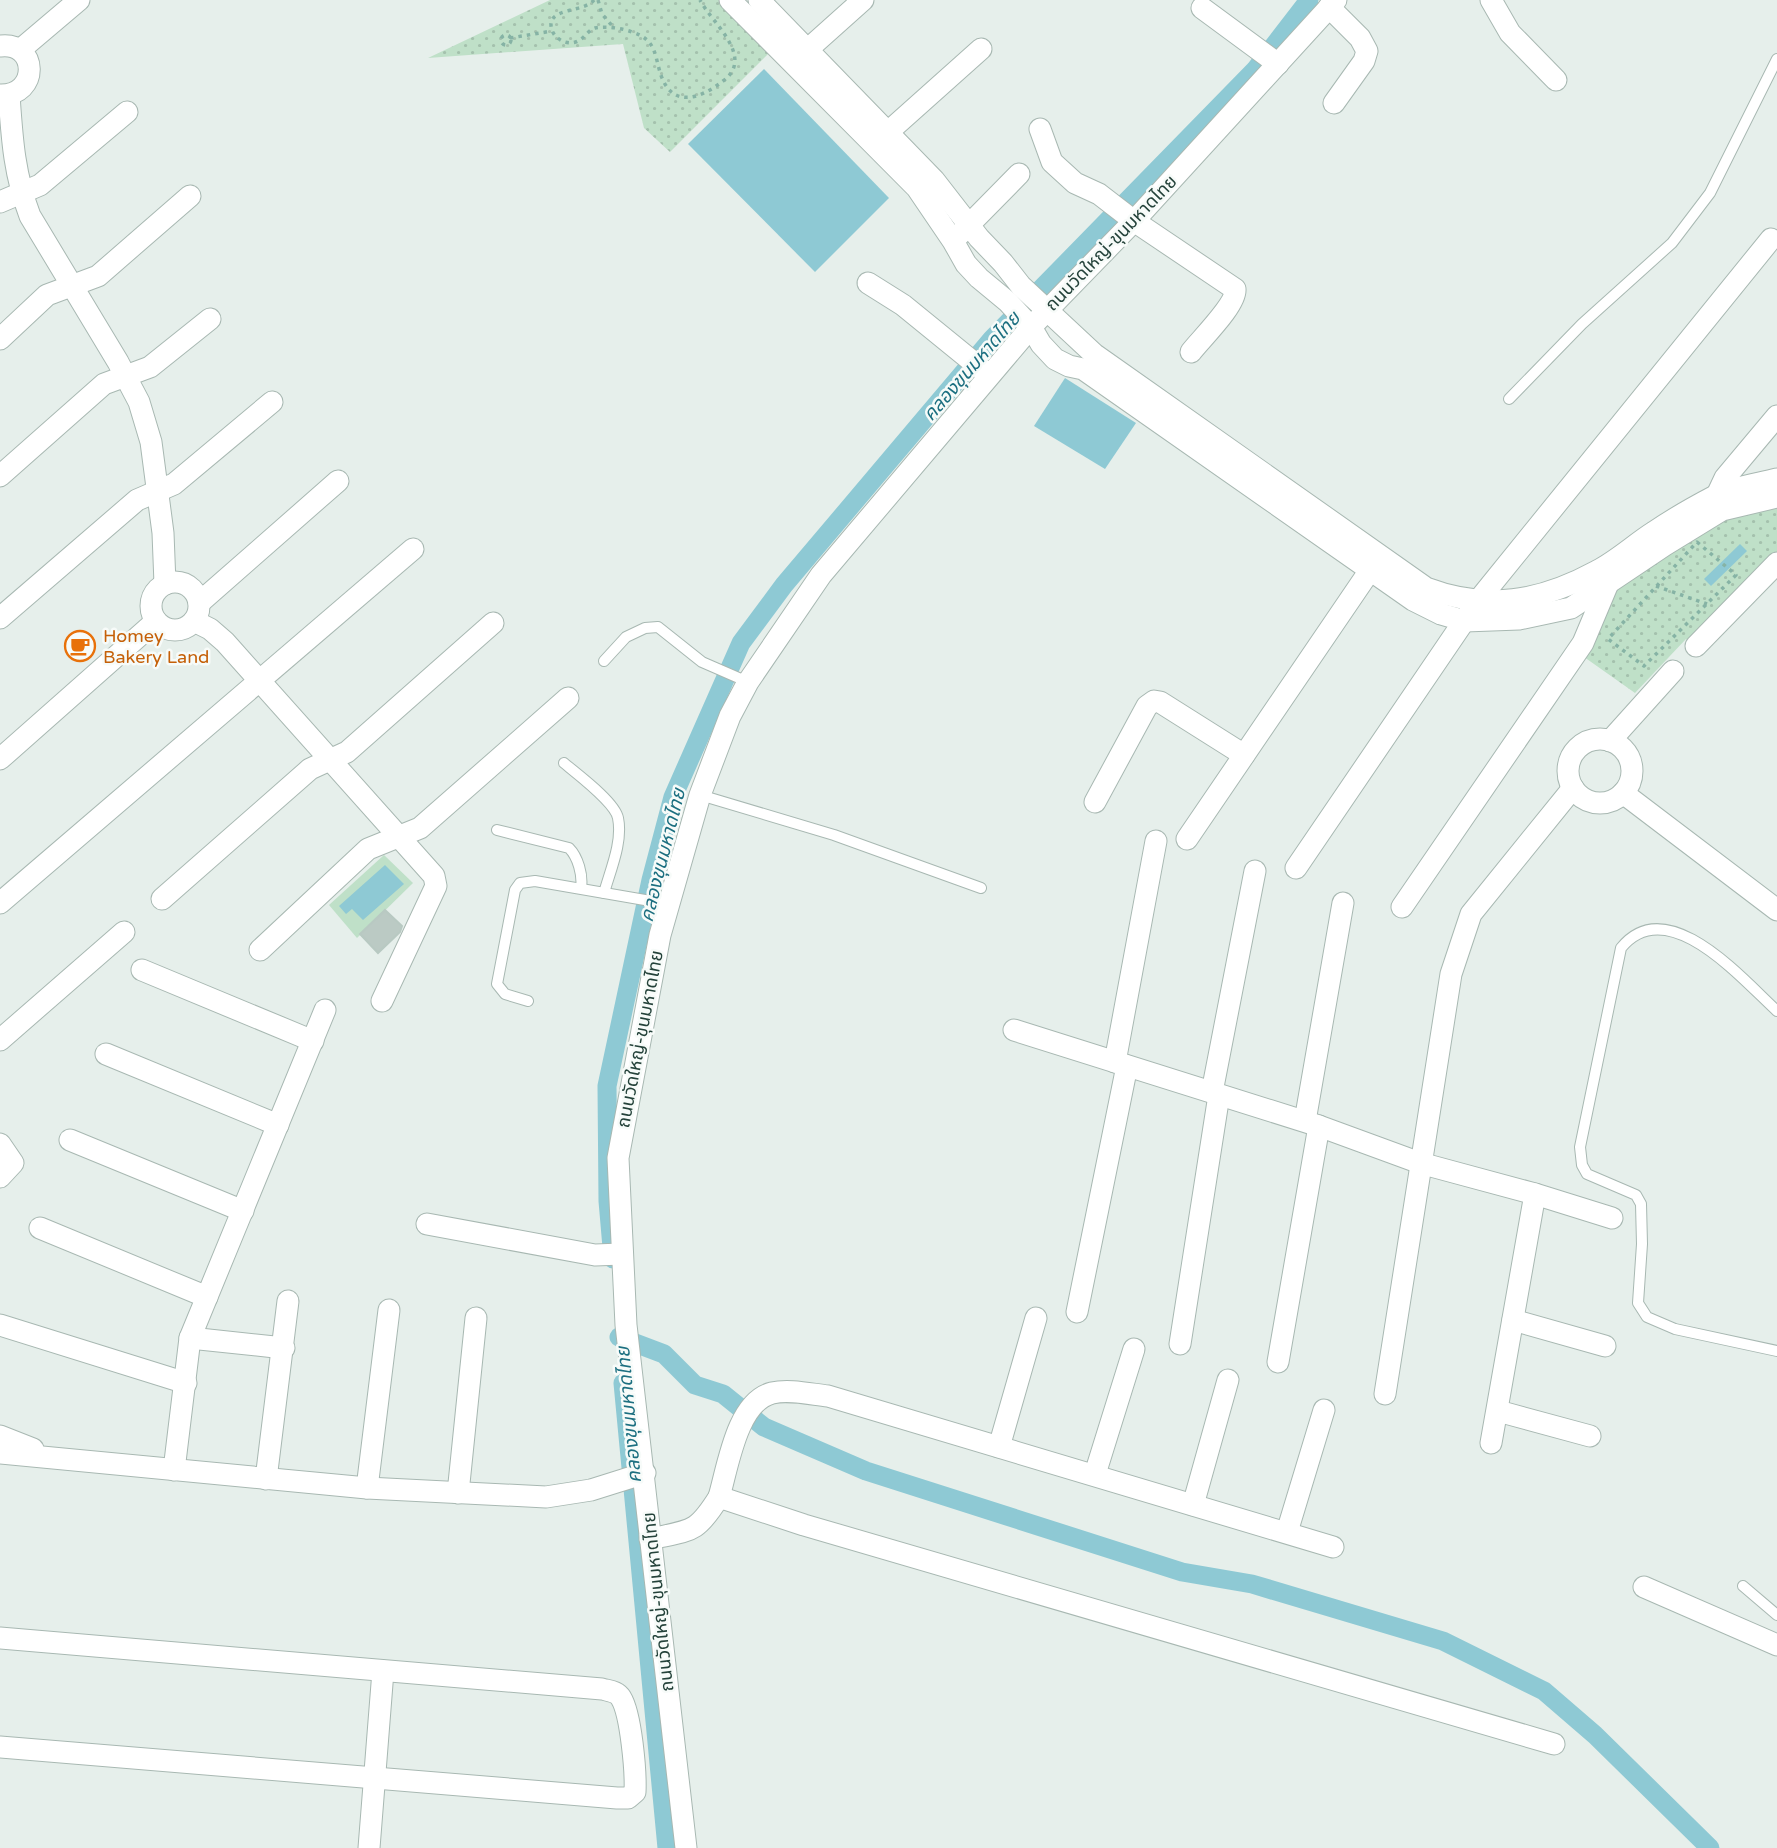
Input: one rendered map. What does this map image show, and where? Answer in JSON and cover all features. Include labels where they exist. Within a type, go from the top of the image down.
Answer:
[{"type":"street","points":[[79,0],[10,48],[26,57],[30,72],[23,87],[5,95],[14,161],[21,193],[30,216],[139,402],[151,442],[163,533],[165,584]]},
{"type":"street","points":[[730,0],[800,56],[881,138],[934,180],[968,225],[1003,262],[1014,294],[1031,327],[1041,344],[1055,359],[1069,366],[1089,361]]},
{"type":"street","points":[[759,0],[800,56]]},
{"type":"street","points":[[800,56],[863,0]]},
{"type":"street","points":[[1491,0],[1510,33],[1556,80]]},
{"type":"street","points":[[1333,4],[1367,51],[1364,61],[1334,103]]},
{"type":"street","name":"ถนนวัดใหญ่-ขุนมหาดไทย","points":[[686,1848],[650,1539],[639,1475],[626,1325],[611,1254],[618,1158],[660,935],[661,903],[742,680],[821,575],[983,371],[1031,327],[1128,217],[1274,62],[1333,4]]},
{"type":"street","points":[[1202,8],[1274,62]]},
{"type":"street","points":[[881,138],[981,49]]},
{"type":"street","points":[[0,202],[40,185],[127,112]]},
{"type":"street","points":[[1040,129],[1052,162],[1075,183],[1099,194],[1235,290],[1235,296],[1228,307],[1191,352]]},
{"type":"street","points":[[881,138],[953,241],[965,264],[979,278],[1046,310],[1089,361],[1375,563],[1413,600],[1441,614],[1465,621],[1519,620],[1571,608],[1603,578],[1665,545],[1720,502],[1777,479]]},
{"type":"street","points":[[953,241],[1019,174]]},
{"type":"street","points":[[0,339],[47,295],[98,276],[190,196]]},
{"type":"street","points":[[1296,868],[1477,602],[1772,239]]},
{"type":"street","points":[[868,283],[903,305],[983,371]]},
{"type":"street","points":[[0,477],[104,384],[150,367],[211,319]]},
{"type":"street","points":[[0,618],[137,500],[174,484],[272,402]]},
{"type":"street","points":[[1720,502],[1725,478],[1777,416]]},
{"type":"street","points":[[338,481],[197,612],[181,630],[165,629],[156,621],[150,610],[158,588],[165,584],[181,583],[194,591],[197,612],[210,629],[225,642],[434,876],[436,886],[382,1001]]},
{"type":"street","points":[[1720,502],[1777,497]]},
{"type":"street","points":[[0,903],[413,550]]},
{"type":"street","points":[[1375,563],[1452,598],[1477,602],[1517,600],[1603,578]]},
{"type":"street","points":[[1187,839],[1375,563]]},
{"type":"street","points":[[1696,646],[1777,563]]},
{"type":"street","points":[[1402,907],[1583,643],[1603,578]]},
{"type":"street","points":[[0,758],[156,621]]},
{"type":"street","points":[[162,899],[310,769],[346,752],[492,623]]},
{"type":"street","points":[[1610,741],[1673,671]]},
{"type":"street","points":[[260,950],[368,849],[420,828],[569,698]]},
{"type":"street","points":[[1095,802],[1147,706],[1154,701],[1160,702],[1244,755]]},
{"type":"street","points":[[1598,739],[1610,741],[1625,750],[1630,759],[1631,779],[1623,793],[1611,801],[1600,803],[1580,796],[1573,788],[1568,767],[1578,748],[1598,739]]},
{"type":"street","points":[[1385,1394],[1451,974],[1471,914],[1573,788]]},
{"type":"street","points":[[1623,793],[1777,910]]},
{"type":"street","points":[[1077,1312],[1121,1064],[1156,841]]},
{"type":"street","points":[[1180,1344],[1216,1093],[1255,871]]},
{"type":"street","points":[[1278,1362],[1343,903]]},
{"type":"street","points":[[0,1040],[124,932]]},
{"type":"street","points":[[142,970],[313,1041]]},
{"type":"street","points":[[174,1470],[190,1338],[326,1010]]},
{"type":"street","points":[[1014,1030],[1312,1124],[1420,1163],[1612,1218]]},
{"type":"street","points":[[106,1054],[278,1125]]},
{"type":"street","points":[[70,1140],[243,1211]]},
{"type":"street","points":[[0,1144],[13,1163],[0,1177]]},
{"type":"street","points":[[1492,1443],[1535,1194]]},
{"type":"street","points":[[427,1224],[611,1254]]},
{"type":"street","points":[[40,1228],[207,1297]]},
{"type":"street","points":[[266,1479],[288,1301]]},
{"type":"street","points":[[367,1488],[389,1310]]},
{"type":"street","points":[[458,1493],[476,1318]]},
{"type":"street","points":[[999,1447],[1036,1318]]},
{"type":"street","points":[[1513,1320],[1605,1346]]},
{"type":"street","points":[[0,1325],[186,1383]]},
{"type":"street","points":[[190,1338],[284,1348]]},
{"type":"street","points":[[1094,1474],[1134,1349]]},
{"type":"street","points":[[1194,1505],[1228,1380]]},
{"type":"street","points":[[650,1539],[697,1527],[705,1520],[719,1497],[738,1429],[755,1401],[775,1392],[828,1396],[1333,1547]]},
{"type":"street","points":[[1287,1532],[1324,1410]]},
{"type":"street","points":[[1498,1411],[1590,1436]]},
{"type":"street","points":[[0,1436],[61,1459]]},
{"type":"street","points":[[0,1453],[367,1488],[546,1497],[591,1490],[639,1475]]},
{"type":"street","points":[[719,1497],[843,1537],[1554,1744]]},
{"type":"street","points":[[1644,1587],[1777,1646]]},
{"type":"street","points":[[0,1638],[615,1692],[621,1698],[628,1717],[635,1792],[628,1798],[617,1798],[0,1747]]},
{"type":"street","points":[[369,1848],[383,1671]]},
{"type":"lane","points":[[1509,399],[1582,324],[1672,243],[1710,193],[1777,59]]},
{"type":"lane","points":[[604,661],[626,637],[645,628],[658,627],[702,662],[742,680]]},
{"type":"lane","points":[[564,763],[608,802],[618,816],[618,841],[604,894]]},
{"type":"lane","points":[[700,795],[834,835],[981,888]]},
{"type":"lane","points":[[497,830],[569,848],[573,852],[582,879],[581,888]]},
{"type":"lane","points":[[528,1001],[505,995],[497,984],[515,891],[520,883],[527,880],[661,903]]},
{"type":"lane","points":[[1777,1011],[1704,945],[1674,930],[1643,931],[1630,936],[1621,948],[1580,1147],[1581,1165],[1587,1174],[1636,1195],[1641,1204],[1642,1244],[1638,1303],[1647,1317],[1675,1329],[1777,1351]]},
{"type":"lane","points":[[1742,1586],[1777,1615]]},
{"type":"path","points":[[614,28],[602,14],[596,0],[578,10],[566,10],[555,15],[552,22],[552,30],[560,40],[571,43],[579,41],[593,29],[614,28],[633,32],[648,40],[658,57],[662,77],[668,89],[692,99],[730,77],[735,62],[730,39],[706,12],[700,0]]},
{"type":"path","points":[[510,38],[552,30]]},
{"type":"path","points":[[1698,542],[1735,575],[1644,666],[1608,639],[1656,586],[1698,542]]},
{"type":"path","points":[[1656,586],[1707,604]]},
{"type":"green space","points":[[550,0],[731,0],[776,46],[670,152],[644,128],[623,44],[428,58]]},
{"type":"green space","points":[[1777,497],[1777,562],[1696,646],[1686,639],[1635,693],[1577,652],[1607,586],[1685,532]]},
{"type":"green space","points":[[384,855],[413,883],[357,938],[329,905]]},
{"type":"water","points":[[764,69],[889,198],[815,272],[688,144]]},
{"type":"water","points":[[1065,378],[1136,423],[1105,469],[1034,426]]},
{"type":"water","points":[[1740,544],[1747,551],[1711,586],[1704,579]]},
{"type":"water","points":[[385,865],[404,884],[363,920],[352,909],[346,914],[339,906]]},
{"type":"building","points":[[385,910],[402,926],[400,932],[378,953],[360,934]]},
{"type":"waterway","name":"คลองขุนมหาดไทย","points":[[613,1259],[608,1201],[607,1086],[651,880],[673,797],[741,643],[784,585],[992,339],[1255,70],[1309,0]]},
{"type":"waterway","points":[[619,1337],[664,1354],[695,1385],[723,1394],[764,1427],[866,1471],[1182,1572],[1252,1584],[1443,1641],[1544,1691],[1595,1735],[1710,1848]]},
{"type":"waterway","name":"คลองขุนมหาดไทย","points":[[623,1383],[667,1848]]},
{"type":"place","name":"Homey Bakery Land","points":[[80,646]]}]
